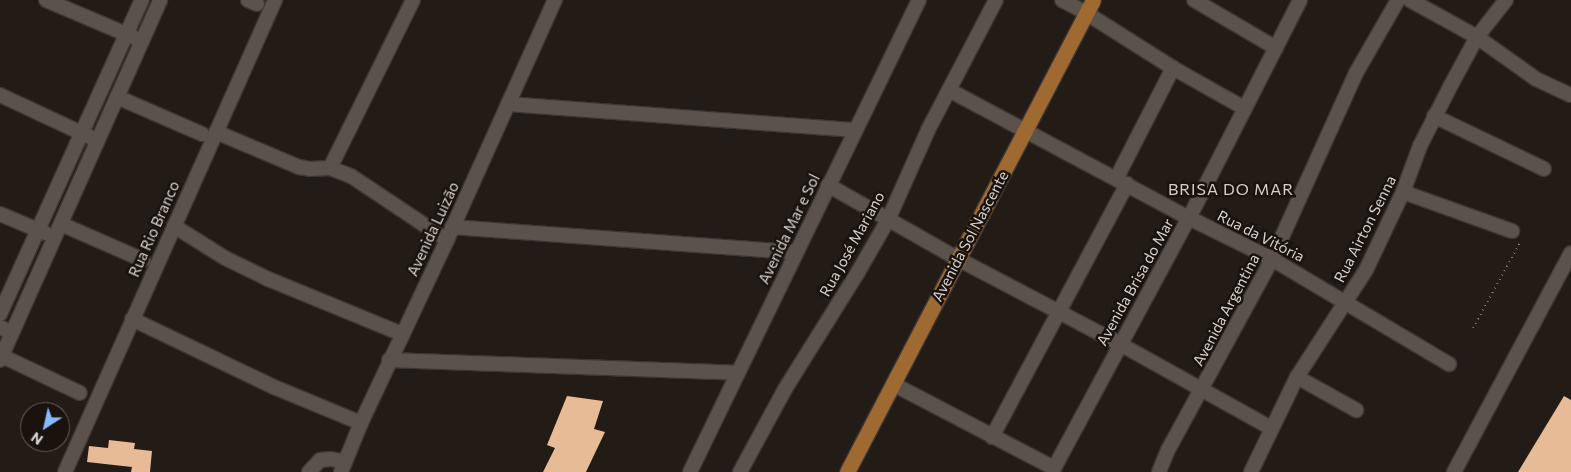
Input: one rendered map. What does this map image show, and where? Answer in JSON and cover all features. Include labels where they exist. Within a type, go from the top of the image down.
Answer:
[{"type":"main road","name":"Avenida Sol Nascente","points":[[847,472],[1090,6]]},
{"type":"street","points":[[46,0],[142,41]]},
{"type":"street","points":[[0,314],[142,0]]},
{"type":"street","points":[[80,393],[1,358],[6,330],[54,238],[160,0]]},
{"type":"street","name":"Rua Rio Branco","points":[[65,472],[174,226],[209,133],[274,0]]},
{"type":"street","points":[[330,168],[413,0]]},
{"type":"street","name":"Avenida Luizão","points":[[343,467],[389,360],[450,234],[555,0]]},
{"type":"street","name":"Avenida Mar e Sol","points":[[690,472],[795,252],[919,0]]},
{"type":"street","name":"Rua José Mariano","points":[[740,472],[784,389],[858,272],[888,220],[924,137],[996,0]]},
{"type":"street","points":[[1062,0],[1090,6],[1173,68],[1244,108]]},
{"type":"street","points":[[1194,0],[1276,48]]},
{"type":"street","name":"Avenida Brisa do Mar","points":[[1053,470],[1189,218],[1300,0]]},
{"type":"street","name":"Avenida Argentina","points":[[1159,472],[1168,450],[1272,259],[1356,73],[1398,0]]},
{"type":"street","points":[[1410,0],[1477,36],[1536,79],[1571,95]]},
{"type":"street","name":"Rua Airton Senna","points":[[1252,472],[1271,428],[1297,377],[1317,342],[1366,270],[1403,192],[1434,116],[1477,36],[1506,0]]},
{"type":"street","points":[[992,437],[1058,312],[1121,182],[1173,68]]},
{"type":"street","name":"Rua da Vitória","points":[[948,90],[1189,218],[1272,259],[1346,301],[1449,364]]},
{"type":"street","points":[[0,95],[98,140]]},
{"type":"street","points":[[117,97],[299,167],[310,169],[330,168],[351,176],[450,234],[795,252]]},
{"type":"street","points":[[508,104],[855,130]]},
{"type":"street","points":[[1434,116],[1544,169]]},
{"type":"street","points":[[828,185],[958,259],[1120,344],[1201,391],[1271,428]]},
{"type":"street","points":[[1403,192],[1512,232]]},
{"type":"street","points":[[0,214],[54,238]]},
{"type":"street","points":[[60,224],[143,260]]},
{"type":"street","points":[[174,226],[225,258],[402,334]]},
{"type":"street","points":[[1454,472],[1571,253]]},
{"type":"street","points":[[132,319],[274,387],[361,423]]},
{"type":"street","points":[[389,360],[738,373]]},
{"type":"street","points":[[1297,377],[1356,410]]},
{"type":"street","points":[[893,384],[1053,470]]},
{"type":"street","points":[[310,472],[320,460],[331,459],[343,467]]},
{"type":"path","points":[[1473,328],[1520,247],[1522,239],[1519,234],[1512,232]]},
{"type":"building","points":[[567,396],[603,401],[594,429],[605,432],[586,472],[543,472],[555,448],[547,445]]},
{"type":"building","points":[[1564,396],[1571,400],[1571,472],[1518,472]]},
{"type":"building","points":[[109,440],[135,443],[134,449],[152,451],[150,472],[131,472],[132,467],[87,462],[89,446],[108,448]]},
{"type":"district","name":"BRISA DO MAR","points":[[1231,189]]}]
